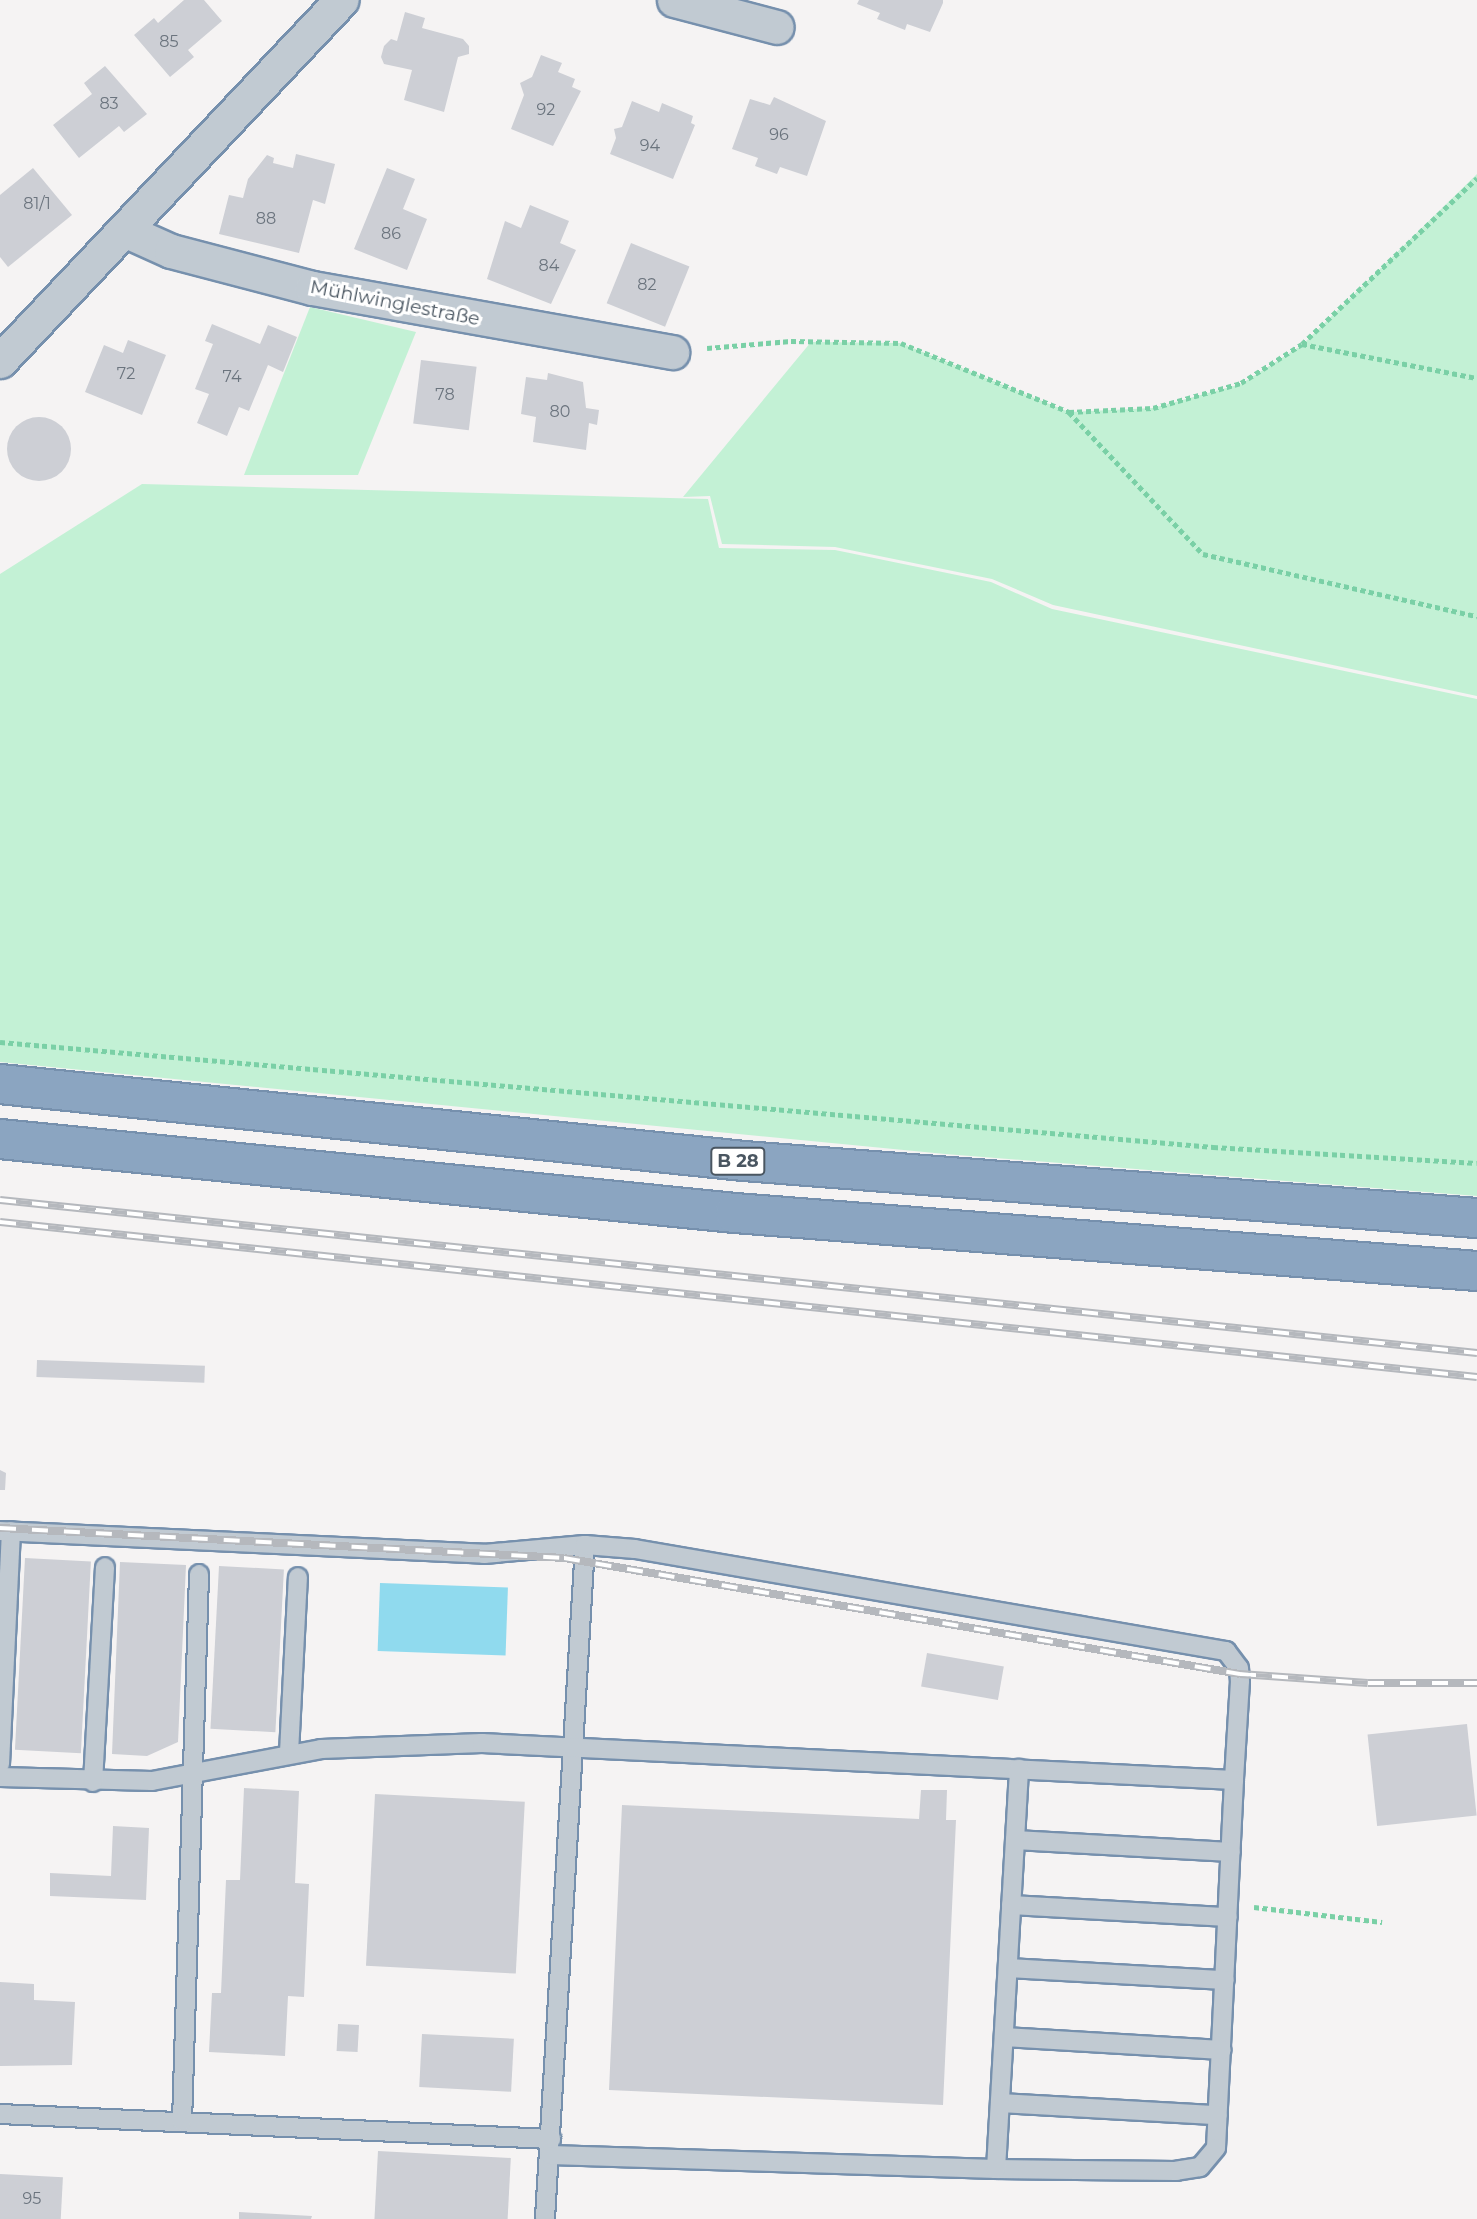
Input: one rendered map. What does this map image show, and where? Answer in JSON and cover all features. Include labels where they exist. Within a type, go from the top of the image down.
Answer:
[{"type":"highway","name":"B 28","points":[[0,1084],[744,1161],[1477,1218]]},
{"type":"highway","points":[[0,1139],[735,1213],[1477,1270]]},
{"type":"street","points":[[0,361],[341,0]]},
{"type":"street","points":[[674,0],[777,27]]},
{"type":"street","name":"Mühlwinglestraße","points":[[124,230],[172,251],[312,288],[671,352]]},
{"type":"lane","points":[[0,1764],[6,1531],[484,1554],[584,1545],[635,1549],[1226,1651],[1234,1657],[1240,1681],[1216,2148],[1210,2160],[1190,2171],[996,2169],[550,2147],[183,2122],[0,2114]]},
{"type":"lane","points":[[545,2219],[576,1748],[584,1545]]},
{"type":"lane","points":[[93,1782],[105,1567]]},
{"type":"lane","points":[[183,2122],[190,1772],[199,1574]]},
{"type":"lane","points":[[289,1753],[298,1577]]},
{"type":"lane","points":[[0,1777],[93,1782],[152,1781],[289,1753],[437,1744],[576,1748],[1234,1780]]},
{"type":"lane","points":[[996,2169],[1019,1769]]},
{"type":"lane","points":[[1015,1840],[1231,1852]]},
{"type":"lane","points":[[1011,1905],[1228,1917]]},
{"type":"lane","points":[[1008,1968],[1225,1980]]},
{"type":"lane","points":[[1004,2038],[1222,2050]]},
{"type":"lane","points":[[1000,2103],[1218,2115]]},
{"type":"path","points":[[1069,412],[1153,408],[1241,383],[1302,344],[1477,178]]},
{"type":"path","points":[[671,352],[791,341],[901,343],[1069,412],[1203,554],[1477,616]]},
{"type":"path","points":[[1302,344],[1477,378]]},
{"type":"path","points":[[0,1042],[1213,1147],[1477,1163]]},
{"type":"green space","points":[[1477,174],[1477,696],[1053,605],[992,579],[835,547],[722,544],[710,496],[683,497],[811,342],[901,343],[1069,412],[1153,408],[1241,384],[1302,345]]},
{"type":"green space","points":[[310,307],[416,332],[358,475],[244,475]]},
{"type":"green space","points":[[142,484],[708,499],[719,548],[835,550],[991,582],[1052,609],[1477,699],[1477,1196],[945,1154],[0,1062],[0,574]]},
{"type":"water","points":[[380,1583],[508,1587],[506,1655],[378,1651]]},
{"type":"building","points":[[184,0],[204,0],[222,21],[188,50],[194,57],[170,77],[134,35],[154,18],[158,23]]},
{"type":"building","points":[[859,0],[943,0],[943,3],[930,32],[907,24],[905,30],[877,19],[880,13],[857,4]]},
{"type":"building","points":[[405,12],[425,18],[422,28],[463,39],[469,46],[469,54],[458,57],[444,112],[404,100],[412,70],[384,64],[381,57],[384,46],[391,39],[397,41]]},
{"type":"building","points":[[541,55],[562,63],[558,72],[575,79],[572,87],[581,91],[553,146],[511,129],[524,95],[520,83],[532,77]]},
{"type":"building","points":[[105,66],[147,114],[124,132],[119,126],[79,158],[53,125],[92,94],[84,83]]},
{"type":"building","points":[[774,97],[826,121],[807,176],[780,167],[777,174],[755,166],[758,158],[732,149],[750,99],[770,105]]},
{"type":"building","points":[[632,101],[659,112],[662,103],[693,116],[691,123],[695,125],[673,179],[610,154],[616,138],[614,129],[622,127]]},
{"type":"building","points":[[296,154],[335,164],[325,204],[313,200],[299,253],[219,234],[229,195],[243,198],[248,179],[267,155],[274,158],[273,163],[293,168]]},
{"type":"building","points":[[33,168],[72,215],[8,267],[0,257],[0,195]]},
{"type":"building","points":[[387,168],[415,179],[403,209],[427,219],[407,270],[354,249]]},
{"type":"building","points":[[530,205],[569,221],[560,243],[576,250],[551,304],[487,279],[505,221],[521,228]]},
{"type":"building","points":[[631,243],[689,267],[665,327],[607,303]]},
{"type":"building","points":[[212,324],[260,344],[268,325],[297,337],[283,372],[268,365],[249,411],[239,407],[227,436],[197,423],[209,394],[195,389],[213,344],[205,341]]},
{"type":"building","points":[[128,340],[166,355],[142,415],[85,392],[104,345],[123,353]]},
{"type":"building","points":[[421,360],[477,367],[469,430],[413,424]]},
{"type":"building","points":[[548,373],[583,382],[586,408],[599,410],[597,425],[589,423],[586,450],[533,442],[536,417],[521,414],[526,377],[547,380]]},
{"type":"building","points":[[39,417],[57,423],[65,431],[71,449],[65,467],[57,475],[39,481],[21,475],[13,467],[7,449],[13,431],[21,423]]},
{"type":"building","points":[[37,1360],[205,1366],[204,1383],[36,1377]]},
{"type":"building","points":[[0,1470],[6,1473],[5,1490],[0,1490]]},
{"type":"building","points":[[25,1558],[91,1561],[81,1753],[15,1750]]},
{"type":"building","points":[[120,1562],[186,1565],[178,1742],[147,1756],[112,1754]]},
{"type":"building","points":[[219,1566],[284,1569],[275,1732],[210,1729]]},
{"type":"building","points":[[927,1653],[1004,1667],[998,1700],[921,1686]]},
{"type":"building","points":[[1467,1724],[1477,1815],[1377,1826],[1368,1734]]},
{"type":"building","points":[[244,1788],[299,1791],[295,1883],[309,1884],[304,1997],[288,1996],[285,2056],[209,2052],[212,1993],[221,1993],[226,1880],[240,1880]]},
{"type":"building","points":[[921,1790],[947,1790],[946,1820],[956,1820],[943,2105],[609,2090],[622,1805],[919,1819]]},
{"type":"building","points":[[375,1794],[525,1802],[516,1974],[366,1966]]},
{"type":"building","points":[[113,1826],[149,1828],[146,1900],[50,1896],[50,1873],[111,1876]]},
{"type":"building","points":[[0,1982],[34,1984],[34,2000],[75,2002],[72,2065],[0,2066]]},
{"type":"building","points":[[338,2024],[359,2025],[358,2052],[337,2051]]},
{"type":"building","points":[[422,2034],[514,2039],[511,2092],[419,2087]]},
{"type":"building","points":[[378,2151],[511,2158],[508,2219],[374,2219]]},
{"type":"building","points":[[0,2174],[63,2177],[61,2219],[0,2219]]},
{"type":"building","points":[[239,2212],[312,2216],[311,2219],[239,2219]]},
{"type":"railway","points":[[0,1200],[1477,1353]]},
{"type":"railway","points":[[0,1222],[1477,1377]]},
{"type":"railway","points":[[0,1528],[564,1558],[1240,1674],[1368,1683],[1477,1683]]}]
